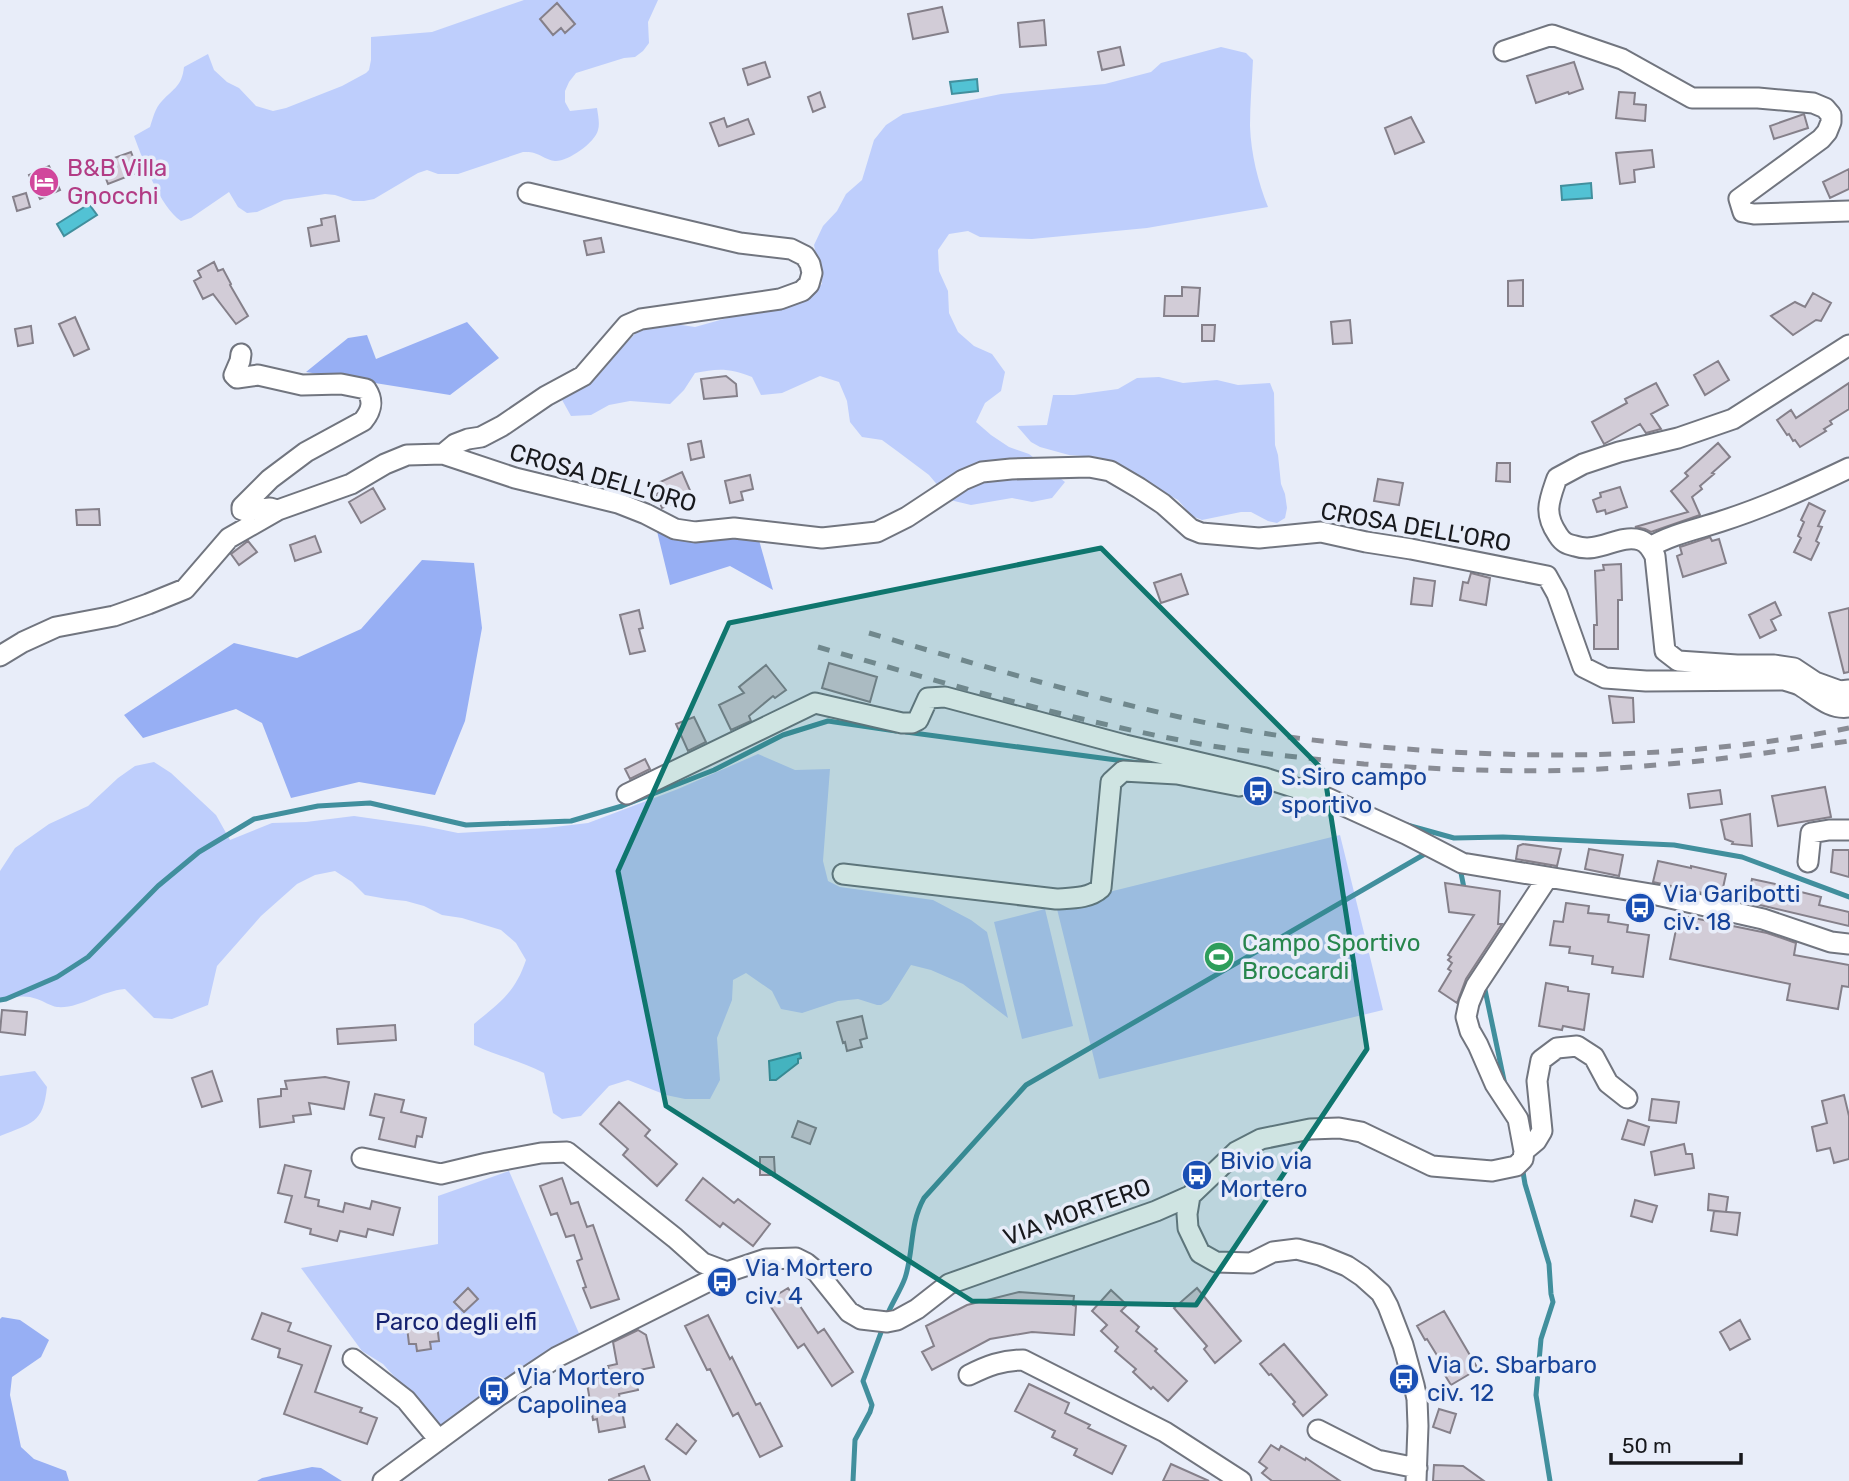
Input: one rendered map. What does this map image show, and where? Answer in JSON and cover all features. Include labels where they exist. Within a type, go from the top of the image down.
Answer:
[{"type":"street","points":[[1504,51],[1552,35],[1622,59],[1692,98],[1779,100],[1813,103],[1825,108],[1831,115],[1832,122],[1821,139],[1739,199],[1743,212],[1754,214],[1849,211]]},
{"type":"street","points":[[443,454],[455,444],[502,426],[545,396],[583,376],[627,325],[641,319],[780,299],[802,292],[809,284],[812,273],[810,264],[805,256],[792,249],[740,243],[528,193]]},
{"type":"street","points":[[1849,345],[1733,419],[1678,438],[1583,464],[1557,478],[1548,504],[1551,525],[1562,542],[1584,549],[1622,539],[1641,541],[1650,547],[1655,556],[1665,651],[1678,661],[1794,668],[1815,682],[1840,691],[1849,690]]},
{"type":"street","points":[[242,354],[234,374],[236,378],[258,375],[302,385],[341,384],[366,389],[371,396],[370,413],[363,421],[306,452],[270,479],[242,507],[245,511],[270,508],[278,510]]},
{"type":"street","name":"CROSA DELL'ORO","points":[[0,656],[56,627],[114,616],[185,589],[229,538],[278,510],[351,484],[385,464],[407,455],[443,454],[515,478],[618,503],[675,529],[695,532],[734,528],[822,538],[877,532],[907,517],[963,480],[982,472],[1089,467],[1110,471],[1139,488],[1163,504],[1191,529],[1201,533],[1259,538],[1321,532],[1547,576],[1557,594],[1583,667],[1605,678],[1646,681],[1784,680],[1798,684],[1839,709],[1849,707]]},
{"type":"street","points":[[1650,547],[1662,540],[1792,495],[1849,468]]},
{"type":"street","points":[[627,794],[815,703],[912,723],[918,720],[928,698],[945,697],[1125,745],[1265,778],[1326,798],[1462,863],[1657,895],[1763,919],[1831,942],[1849,944]]},
{"type":"street","points":[[843,874],[1056,899],[1095,894],[1101,888],[1111,782],[1123,771],[1177,774],[1239,786],[1265,778]]},
{"type":"street","points":[[1808,862],[1811,833],[1849,830]]},
{"type":"street","points":[[1548,877],[1476,986],[1466,1017],[1470,1031],[1495,1084],[1518,1119],[1524,1151],[1536,1141],[1542,1131],[1537,1081],[1541,1060],[1557,1048],[1577,1046],[1594,1056],[1608,1083],[1627,1098]]},
{"type":"street","name":"VIA MORTERO","points":[[727,1272],[766,1259],[796,1258],[817,1272],[849,1312],[861,1319],[887,1322],[897,1320],[917,1309],[949,1284],[1156,1211],[1190,1196],[1236,1152],[1261,1139],[1310,1129],[1339,1128],[1362,1132],[1432,1166],[1492,1171],[1516,1166],[1523,1159],[1524,1151]]},
{"type":"street","points":[[362,1158],[442,1174],[500,1160],[541,1153],[568,1152],[703,1263],[727,1272]]},
{"type":"street","points":[[1190,1196],[1188,1228],[1200,1253],[1216,1262],[1251,1263],[1273,1252],[1297,1249],[1346,1266],[1381,1293],[1403,1345],[1414,1385],[1418,1426],[1416,1475],[1377,1460],[1318,1430]]},
{"type":"street","points":[[383,1481],[497,1397],[557,1357],[727,1272]]},
{"type":"street","points":[[354,1359],[406,1399],[439,1440]]},
{"type":"street","points":[[970,1375],[988,1365],[1007,1360],[1023,1360],[1165,1432],[1241,1481]]},
{"type":"highlighted area","points":[[1101,548],[1324,771],[1367,1049],[1196,1305],[972,1301],[666,1106],[618,871],[729,623]]},
{"type":"green space","points":[[524,0],[658,0],[648,22],[649,43],[643,51],[635,57],[576,73],[569,82],[565,91],[565,102],[570,111],[597,108],[599,125],[592,140],[580,151],[566,158],[555,161],[523,152],[458,174],[438,174],[427,170],[374,199],[353,201],[325,194],[284,200],[257,212],[247,213],[238,207],[229,192],[191,218],[181,221],[166,205],[153,182],[134,136],[150,127],[154,113],[179,83],[184,67],[208,54],[214,70],[227,82],[239,88],[256,106],[273,111],[342,86],[366,73],[371,60],[371,37],[432,32]]},
{"type":"green space","points":[[1221,47],[1246,53],[1253,60],[1251,136],[1256,168],[1268,207],[1147,228],[1032,239],[980,237],[968,231],[949,234],[938,250],[939,271],[948,291],[949,313],[958,332],[974,346],[992,354],[1005,372],[1001,391],[985,403],[976,422],[1009,447],[1029,454],[1065,482],[1052,498],[1032,502],[1012,498],[971,505],[950,500],[929,475],[882,440],[862,437],[850,422],[847,401],[839,382],[820,376],[782,393],[761,395],[752,377],[730,370],[703,371],[695,373],[684,390],[670,404],[630,401],[609,405],[591,415],[571,416],[561,398],[596,378],[636,333],[654,321],[695,327],[806,296],[822,284],[814,245],[823,226],[837,211],[846,194],[862,180],[874,140],[886,125],[903,114],[1001,94],[1105,84],[1151,72],[1161,63]]},
{"type":"green space","points":[[1159,377],[1183,383],[1217,380],[1238,385],[1270,383],[1274,393],[1275,445],[1287,508],[1285,518],[1277,523],[1251,512],[1241,512],[1202,520],[1192,516],[1178,500],[1142,482],[1127,468],[1098,457],[1069,455],[1040,447],[1031,442],[1017,426],[1047,425],[1053,395],[1118,389],[1137,378]]},
{"type":"green space","points":[[758,754],[795,770],[830,769],[823,861],[828,881],[840,887],[933,900],[971,920],[987,932],[1008,1018],[963,984],[931,970],[911,965],[889,1000],[881,1005],[858,999],[838,1001],[802,1013],[781,1009],[772,991],[746,973],[733,980],[732,1000],[717,1038],[720,1080],[710,1099],[685,1099],[666,1095],[628,1080],[609,1086],[581,1116],[562,1119],[553,1113],[544,1073],[474,1045],[474,1024],[506,996],[522,971],[526,960],[516,943],[501,930],[442,915],[406,901],[365,895],[335,871],[315,875],[297,884],[261,916],[217,966],[208,1005],[172,1019],[154,1018],[125,989],[66,1007],[28,997],[0,1001],[0,871],[15,848],[49,824],[88,806],[135,766],[154,762],[171,773],[216,815],[230,840],[272,823],[354,816],[458,833],[588,823],[678,789]]},
{"type":"green space","name":"Campo Sportivo Broccardi","points":[[1340,835],[1383,1010],[1099,1079],[1056,905]]},
{"type":"green space","points":[[1045,909],[1073,1026],[1022,1039],[994,922]]},
{"type":"green space","points":[[35,1071],[47,1087],[39,1115],[28,1125],[0,1136],[0,1076]]},
{"type":"green space","name":"Parco degli elfi","points":[[509,1171],[581,1338],[451,1425],[439,1426],[383,1364],[362,1351],[301,1268],[438,1244],[438,1196]]},
{"type":"shaded area","points":[[977,79],[978,91],[952,94],[950,82]]},
{"type":"shaded area","points":[[1591,183],[1592,198],[1562,200],[1561,186]]},
{"type":"shaded area","points":[[89,204],[97,215],[64,236],[57,224]]},
{"type":"shaded area","points":[[467,322],[499,358],[450,395],[306,372],[348,338],[367,335],[376,359]]},
{"type":"shaded area","points":[[655,523],[757,533],[773,590],[730,566],[670,585]]},
{"type":"shaded area","points":[[422,560],[474,563],[482,628],[465,721],[435,795],[359,782],[291,798],[262,723],[236,709],[143,738],[124,715],[234,643],[297,658],[361,629]]},
{"type":"shaded area","points":[[800,1053],[798,1063],[776,1080],[770,1080],[769,1061]]},
{"type":"shaded area","points":[[2,1317],[20,1320],[49,1340],[41,1357],[12,1377],[10,1395],[21,1447],[34,1459],[66,1471],[69,1481],[0,1481]]},
{"type":"shaded area","points":[[312,1467],[321,1468],[342,1481],[257,1481],[262,1478]]},
{"type":"building","points":[[557,3],[575,24],[565,33],[561,28],[553,35],[540,19]]},
{"type":"building","points":[[942,7],[948,32],[913,39],[908,14]]},
{"type":"building","points":[[1044,20],[1046,45],[1020,47],[1018,23]]},
{"type":"building","points":[[1120,47],[1124,65],[1102,70],[1098,52]]},
{"type":"building","points":[[765,62],[770,77],[748,85],[743,69]]},
{"type":"building","points":[[1574,62],[1583,89],[1536,103],[1527,76]]},
{"type":"building","points":[[820,92],[825,107],[813,112],[808,97]]},
{"type":"building","points":[[1619,92],[1635,93],[1634,104],[1646,105],[1645,121],[1616,118]]},
{"type":"building","points":[[1804,114],[1808,128],[1774,139],[1770,126]]},
{"type":"building","points":[[1411,117],[1424,142],[1395,154],[1385,128]]},
{"type":"building","points":[[724,118],[727,127],[748,119],[754,134],[719,146],[710,123]]},
{"type":"building","points":[[1652,150],[1654,167],[1634,170],[1635,182],[1620,184],[1616,153]]},
{"type":"building","points":[[131,152],[139,172],[108,184],[100,163]]},
{"type":"building","points":[[49,166],[60,190],[40,199],[29,175]]},
{"type":"building","points":[[1849,169],[1849,189],[1830,198],[1823,182]]},
{"type":"building","points":[[26,193],[30,207],[17,211],[13,197]]},
{"type":"building","points":[[335,216],[339,241],[311,246],[308,228],[322,225],[321,219]]},
{"type":"building","points":[[601,238],[604,252],[587,255],[584,241]]},
{"type":"building","points":[[214,262],[218,271],[223,269],[248,316],[236,324],[213,294],[203,299],[194,281],[201,277],[198,271]]},
{"type":"building","points":[[1523,280],[1523,306],[1508,306],[1508,281]]},
{"type":"building","points":[[1182,287],[1200,288],[1198,316],[1164,316],[1165,296],[1182,296]]},
{"type":"building","points":[[1813,293],[1831,303],[1821,321],[1816,320],[1793,335],[1771,316],[1795,302],[1805,307]]},
{"type":"building","points":[[75,317],[89,349],[74,356],[59,324]]},
{"type":"building","points":[[1350,320],[1352,343],[1333,344],[1331,322]]},
{"type":"building","points":[[1202,325],[1215,325],[1214,341],[1202,341]]},
{"type":"building","points":[[31,326],[33,343],[18,346],[15,329]]},
{"type":"building","points":[[1718,361],[1729,380],[1705,395],[1694,375]]},
{"type":"building","points":[[726,376],[736,384],[737,396],[704,399],[701,379]]},
{"type":"building","points":[[1656,383],[1668,405],[1651,414],[1661,429],[1646,433],[1640,424],[1604,444],[1592,422],[1627,403],[1625,399]]},
{"type":"building","points":[[1849,383],[1849,409],[1830,421],[1832,424],[1824,429],[1826,431],[1800,447],[1787,435],[1777,420],[1791,410],[1796,418]]},
{"type":"building","points":[[701,441],[704,457],[691,460],[688,444]]},
{"type":"building","points":[[1718,443],[1730,457],[1692,497],[1700,515],[1651,532],[1635,527],[1688,512],[1671,491],[1688,476],[1685,473]]},
{"type":"building","points":[[1497,463],[1510,463],[1510,482],[1496,481]]},
{"type":"building","points":[[682,472],[692,495],[662,508],[656,494],[662,492],[658,483]]},
{"type":"building","points":[[750,475],[753,489],[741,492],[743,500],[730,503],[725,481]]},
{"type":"building","points":[[1378,479],[1403,483],[1399,505],[1374,501]]},
{"type":"building","points":[[1620,487],[1627,507],[1606,514],[1605,510],[1597,512],[1593,500],[1601,497],[1600,493]]},
{"type":"building","points":[[373,488],[385,509],[361,523],[349,502]]},
{"type":"building","points":[[1809,503],[1825,511],[1818,526],[1822,527],[1816,541],[1819,543],[1811,560],[1794,552],[1801,538],[1798,536],[1804,522],[1801,520]]},
{"type":"building","points":[[99,509],[100,525],[77,525],[76,510]]},
{"type":"building","points":[[315,536],[321,552],[295,561],[290,545]]},
{"type":"building","points":[[1710,537],[1712,541],[1719,539],[1726,563],[1683,577],[1677,556],[1682,554],[1680,547]]},
{"type":"building","points":[[248,541],[257,552],[239,565],[231,554]]},
{"type":"building","points":[[1621,564],[1622,600],[1618,600],[1618,649],[1594,649],[1594,625],[1597,625],[1595,571],[1604,570],[1603,565]]},
{"type":"building","points":[[1471,573],[1490,578],[1486,605],[1460,600],[1463,582],[1468,583]]},
{"type":"building","points":[[1181,574],[1188,594],[1161,603],[1154,583]]},
{"type":"building","points":[[1414,578],[1435,581],[1432,606],[1411,604]]},
{"type":"building","points":[[1775,602],[1781,615],[1771,620],[1776,630],[1760,638],[1749,615]]},
{"type":"building","points":[[1849,608],[1849,672],[1844,673],[1829,613]]},
{"type":"building","points":[[639,610],[643,628],[639,629],[645,651],[630,654],[620,615]]},
{"type":"building","points":[[829,663],[877,677],[870,702],[822,688]]},
{"type":"building","points":[[766,665],[786,690],[775,698],[773,696],[749,716],[751,721],[731,730],[719,705],[744,693],[739,687]]},
{"type":"building","points":[[1609,696],[1633,698],[1634,722],[1613,723]]},
{"type":"building","points":[[694,717],[706,742],[688,751],[676,724]]},
{"type":"building","points":[[645,759],[650,769],[630,779],[625,769]]},
{"type":"building","points":[[1825,787],[1831,817],[1778,826],[1772,796]]},
{"type":"building","points":[[1720,790],[1722,804],[1690,808],[1688,794]]},
{"type":"building","points":[[1750,814],[1752,846],[1732,844],[1733,842],[1725,839],[1721,820]]},
{"type":"building","points":[[1523,844],[1561,849],[1557,866],[1516,859],[1518,846]]},
{"type":"building","points":[[1589,849],[1623,855],[1619,876],[1585,869]]},
{"type":"building","points":[[1833,850],[1849,850],[1849,877],[1831,872]]},
{"type":"building","points":[[1658,861],[1726,874],[1721,897],[1653,882]]},
{"type":"building","points":[[1752,879],[1821,897],[1819,905],[1849,912],[1849,926],[1747,902]]},
{"type":"building","points":[[1445,883],[1500,891],[1498,924],[1502,924],[1466,979],[1457,1003],[1439,991],[1451,971],[1448,969],[1452,963],[1448,960],[1451,957],[1448,955],[1474,915],[1449,912]]},
{"type":"building","points":[[1566,903],[1589,906],[1588,913],[1609,915],[1608,922],[1628,925],[1627,932],[1649,935],[1643,977],[1612,973],[1613,967],[1592,964],[1593,956],[1569,953],[1570,947],[1550,945],[1554,921],[1563,922]]},
{"type":"building","points":[[1679,915],[1767,933],[1796,943],[1794,955],[1849,965],[1849,987],[1842,986],[1838,1009],[1787,1000],[1790,984],[1670,959]]},
{"type":"building","points":[[1546,983],[1568,987],[1568,991],[1589,994],[1584,1030],[1563,1026],[1562,1030],[1539,1026]]},
{"type":"building","points":[[2,1010],[27,1012],[25,1035],[0,1032]]},
{"type":"building","points":[[862,1016],[867,1038],[860,1040],[862,1047],[847,1051],[837,1022]]},
{"type":"building","points":[[395,1025],[396,1040],[338,1044],[337,1029]]},
{"type":"building","points":[[212,1071],[222,1101],[202,1107],[192,1078]]},
{"type":"building","points":[[325,1077],[349,1082],[344,1109],[309,1103],[311,1114],[293,1116],[294,1122],[260,1127],[258,1099],[281,1096],[281,1089],[287,1089],[285,1081]]},
{"type":"building","points":[[375,1094],[404,1100],[401,1112],[426,1118],[422,1137],[417,1136],[415,1147],[379,1139],[384,1118],[370,1115]]},
{"type":"building","points":[[1844,1095],[1849,1116],[1849,1159],[1834,1163],[1830,1148],[1817,1151],[1812,1127],[1827,1123],[1822,1101]]},
{"type":"building","points":[[1652,1099],[1679,1102],[1676,1123],[1649,1120]]},
{"type":"building","points":[[619,1102],[650,1130],[645,1136],[677,1164],[657,1186],[623,1155],[628,1149],[600,1124]]},
{"type":"building","points":[[1628,1120],[1649,1127],[1644,1145],[1622,1139]]},
{"type":"building","points":[[798,1121],[816,1128],[810,1144],[792,1137]]},
{"type":"building","points":[[1684,1144],[1686,1154],[1692,1154],[1694,1168],[1655,1175],[1651,1152]]},
{"type":"building","points":[[760,1157],[774,1157],[775,1175],[760,1175]]},
{"type":"building","points":[[285,1165],[311,1171],[305,1197],[319,1200],[318,1206],[343,1212],[345,1203],[370,1209],[372,1201],[400,1208],[393,1235],[368,1229],[366,1237],[340,1231],[337,1241],[310,1234],[311,1229],[285,1222],[292,1196],[278,1193]]},
{"type":"building","points":[[562,1178],[571,1204],[578,1202],[587,1227],[593,1225],[619,1299],[591,1308],[583,1288],[586,1287],[577,1261],[582,1259],[574,1235],[566,1237],[557,1213],[551,1215],[540,1186]]},
{"type":"building","points":[[703,1178],[734,1203],[738,1199],[770,1224],[753,1246],[723,1223],[720,1227],[686,1200]]},
{"type":"building","points":[[1709,1194],[1728,1197],[1726,1212],[1708,1210]]},
{"type":"building","points":[[1635,1200],[1657,1206],[1652,1222],[1631,1216]]},
{"type":"building","points":[[1714,1211],[1740,1213],[1737,1235],[1711,1231]]},
{"type":"building","points":[[468,1288],[478,1299],[464,1312],[454,1302]]},
{"type":"building","points":[[788,1288],[818,1333],[824,1329],[853,1372],[832,1386],[804,1344],[798,1348],[767,1301]]},
{"type":"building","points":[[1197,1288],[1241,1341],[1215,1363],[1204,1349],[1207,1346],[1174,1308]]},
{"type":"building","points":[[1111,1290],[1127,1305],[1121,1311],[1139,1327],[1136,1331],[1187,1381],[1168,1401],[1133,1372],[1136,1369],[1115,1351],[1118,1347],[1101,1331],[1107,1325],[1092,1311]]},
{"type":"building","points":[[1019,1292],[1074,1296],[1074,1335],[1032,1332],[990,1339],[932,1370],[922,1352],[934,1346],[926,1326],[967,1305]]},
{"type":"building","points":[[1444,1311],[1478,1369],[1451,1385],[1443,1372],[1446,1370],[1417,1326]]},
{"type":"building","points":[[262,1313],[291,1323],[288,1331],[331,1346],[315,1392],[362,1408],[360,1412],[377,1418],[367,1444],[284,1414],[302,1365],[278,1357],[280,1349],[252,1339]]},
{"type":"building","points":[[708,1315],[730,1359],[732,1357],[756,1405],[760,1403],[782,1446],[760,1457],[738,1413],[733,1416],[685,1326]]},
{"type":"building","points":[[1740,1320],[1750,1339],[1730,1350],[1720,1332]]},
{"type":"building","points":[[437,1324],[439,1341],[430,1342],[431,1349],[417,1351],[416,1344],[409,1344],[407,1327]]},
{"type":"building","points":[[638,1330],[646,1335],[654,1367],[635,1371],[638,1390],[619,1394],[625,1427],[599,1432],[597,1419],[593,1420],[587,1383],[596,1382],[595,1378],[610,1376],[608,1366],[617,1364],[613,1342]]},
{"type":"building","points":[[1284,1344],[1327,1395],[1303,1416],[1293,1404],[1295,1402],[1260,1364]]},
{"type":"building","points":[[1029,1384],[1069,1403],[1065,1413],[1090,1425],[1088,1428],[1126,1446],[1112,1474],[1074,1455],[1077,1449],[1052,1437],[1055,1431],[1015,1411]]},
{"type":"building","points":[[1439,1409],[1456,1414],[1450,1433],[1433,1427]]},
{"type":"building","points":[[677,1424],[696,1441],[686,1454],[666,1439]]},
{"type":"building","points":[[1271,1445],[1279,1450],[1281,1446],[1305,1460],[1306,1458],[1340,1481],[1272,1481],[1262,1473],[1267,1468],[1259,1462]]},
{"type":"building","points":[[1171,1464],[1209,1481],[1163,1481]]},
{"type":"building","points":[[1434,1465],[1463,1466],[1484,1481],[1433,1481]]},
{"type":"building","points":[[644,1466],[650,1481],[609,1481],[609,1480]]},
{"type":"waterway","points":[[0,1000],[57,977],[88,957],[158,886],[199,852],[254,819],[318,806],[370,803],[466,825],[571,821],[622,806],[714,770],[783,735],[828,721],[896,731]]},
{"type":"waterway","points":[[906,732],[1139,763]]},
{"type":"waterway","points":[[1407,825],[1454,838],[1503,837],[1674,845],[1742,857],[1849,897]]},
{"type":"waterway","points":[[886,1318],[905,1278],[916,1218],[924,1198],[1026,1085],[1430,851]]},
{"type":"waterway","points":[[1460,868],[1465,893]]},
{"type":"waterway","points":[[1484,985],[1505,1085]]},
{"type":"waterway","points":[[1522,1166],[1549,1264],[1553,1302],[1541,1339],[1536,1395],[1550,1481]]},
{"type":"waterway","points":[[853,1481],[855,1440],[872,1405],[863,1381],[883,1327]]},
{"type":"railway","points":[[869,633],[1040,682],[1169,715],[1260,733],[1357,745],[1517,754],[1628,754],[1739,745],[1849,728]]},
{"type":"railway","points":[[818,647],[1014,702],[1162,737],[1269,754],[1364,764],[1504,771],[1574,770],[1721,759],[1849,741]]},
{"type":"place","name":"B&B Villa Gnocchi","points":[[44,182]]},
{"type":"place","name":"S.Siro campo sportivo","points":[[1258,791]]},
{"type":"place","name":"Via Garibotti civ. 18","points":[[1640,908]]},
{"type":"place","name":"Campo Sportivo Broccardi","points":[[1219,957]]},
{"type":"place","name":"Bivio via Mortero","points":[[1197,1175]]},
{"type":"place","name":"Via Mortero civ. 4","points":[[722,1282]]},
{"type":"place","name":"Via C. Sbarbaro civ. 12","points":[[1404,1379]]},
{"type":"place","name":"Via Mortero Capolinea","points":[[494,1391]]}]
